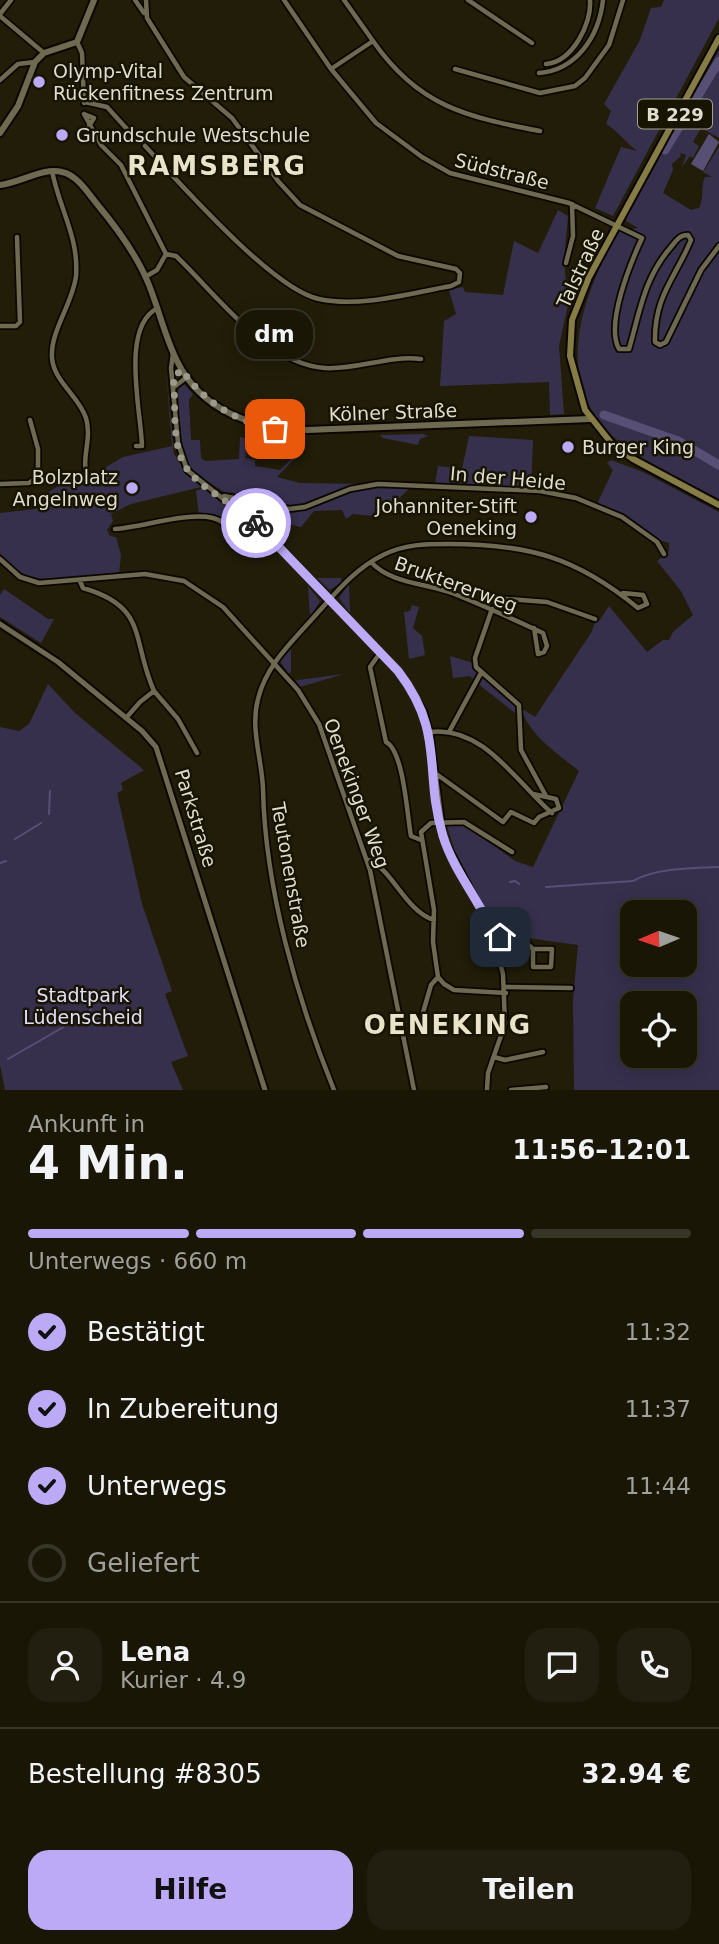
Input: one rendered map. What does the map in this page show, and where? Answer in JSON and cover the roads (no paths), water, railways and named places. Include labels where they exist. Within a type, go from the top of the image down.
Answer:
[{"type":"main road","points":[[0,133],[20,102],[35,62],[44,53],[77,42],[94,0]]},
{"type":"main road","name":"Talstraße","points":[[719,38],[579,298],[571,327],[572,367],[590,419],[625,454],[719,505]]},
{"type":"main road","points":[[0,185],[52,171]]},
{"type":"main road","name":"Kölner Straße","points":[[52,171],[68,174],[85,190],[127,244],[145,277],[182,370],[227,413],[275,429],[376,429],[590,419]]},
{"type":"street","points":[[11,0],[0,15],[44,53]]},
{"type":"street","points":[[135,0],[184,77],[232,118],[299,203],[398,256],[456,269],[460,273],[459,282],[451,286],[349,302],[318,299],[304,294],[270,273],[145,146]]},
{"type":"street","points":[[145,13],[146,0]]},
{"type":"street","name":"Südstraße","points":[[284,0],[331,69],[376,123],[443,170],[572,204],[642,238],[627,270],[620,300],[616,343],[623,350],[629,349],[645,286],[659,261],[680,237],[688,235],[691,240],[664,290],[656,321],[655,342],[660,345],[666,342],[701,270],[719,246]]},
{"type":"street","points":[[344,0],[394,70],[430,99],[475,118],[540,131]]},
{"type":"street","points":[[468,0],[533,43]]},
{"type":"street","points":[[545,64],[557,61],[578,41],[587,20],[590,0]]},
{"type":"street","points":[[539,73],[552,72],[570,65],[583,51],[595,30],[603,0]]},
{"type":"street","points":[[455,69],[540,93],[575,86],[585,78],[609,44],[623,0]]},
{"type":"street","points":[[331,69],[373,41]]},
{"type":"street","points":[[77,42],[81,48],[84,103],[107,107],[136,139]]},
{"type":"street","points":[[0,80],[18,65],[35,62]]},
{"type":"street","points":[[89,126],[121,165],[166,254]]},
{"type":"street","points":[[52,171],[72,228],[76,266],[71,298],[54,342],[52,360],[58,375],[78,402],[86,420],[89,441],[86,471]]},
{"type":"street","points":[[566,263],[573,236],[572,204]]},
{"type":"street","points":[[0,327],[20,323],[17,237]]},
{"type":"street","points":[[145,277],[157,270],[166,254]]},
{"type":"street","points":[[166,254],[176,256],[256,334],[296,361],[326,368],[384,359],[421,359]]},
{"type":"street","points":[[136,446],[142,446],[135,348],[143,324],[158,308]]},
{"type":"street","points":[[173,353],[181,458],[194,477],[275,541],[414,693],[430,732],[439,821],[452,858],[495,937],[505,990],[504,1029],[494,1057],[487,1090]]},
{"type":"street","points":[[173,377],[182,370]]},
{"type":"street","points":[[174,387],[177,382],[187,377]]},
{"type":"street","points":[[0,484],[27,483],[38,475],[38,449],[30,420]]},
{"type":"street","name":"In der Heide","points":[[220,495],[295,509],[365,485],[414,484],[531,490],[576,498],[637,527],[659,543],[664,554]]},
{"type":"street","points":[[115,529],[208,517],[223,523],[254,545],[266,546],[275,541]]},
{"type":"street","name":"Teutonenstraße","points":[[334,1090],[316,1047],[287,947],[269,854],[255,727],[258,697],[267,669],[355,572],[408,545],[460,542],[501,546],[577,566],[623,593]]},
{"type":"street","name":"Oenekinger Weg","points":[[0,559],[10,570],[28,581],[45,583],[153,575],[184,581],[223,607],[305,699],[319,724],[367,860],[414,1090]]},
{"type":"street","name":"Bruktererweg","points":[[371,562],[384,574],[486,606],[534,628],[543,633],[548,641],[544,652],[538,654],[534,628]]},
{"type":"street","points":[[80,581],[83,588],[114,598],[129,615],[137,630],[144,669],[154,691],[178,719],[197,753]]},
{"type":"street","points":[[623,593],[643,595],[647,604],[638,608],[623,593]]},
{"type":"street","points":[[486,606],[494,598],[536,600],[595,619]]},
{"type":"street","points":[[492,609],[475,658],[475,667],[520,707],[521,750],[547,796]]},
{"type":"street","name":"Parkstraße","points":[[0,624],[58,662],[126,718],[152,742],[160,755],[265,1090]]},
{"type":"street","points":[[380,653],[370,667],[372,682],[386,742],[392,745],[400,764],[411,836],[421,840]]},
{"type":"street","points":[[449,732],[481,673]]},
{"type":"street","points":[[126,718],[154,691]]},
{"type":"street","points":[[430,732],[449,732],[477,743],[552,813]]},
{"type":"street","points":[[434,774],[503,822],[511,812],[534,823],[539,817],[559,808],[559,803],[547,796],[533,794]]},
{"type":"street","points":[[512,852],[466,823],[439,821],[425,826],[421,840],[434,920],[438,977],[445,986],[454,990],[571,988]]},
{"type":"street","points":[[367,860],[380,865],[402,896],[434,920]]},
{"type":"street","points":[[495,937],[522,939],[533,949],[552,949],[551,967],[533,967],[533,949]]},
{"type":"street","points":[[422,1016],[432,983],[438,977]]},
{"type":"street","points":[[494,1057],[505,1060],[543,1052]]},
{"type":"street","points":[[510,1090],[546,1087]]},
{"type":"waterway","points":[[665,150],[719,61]]},
{"type":"waterway","points":[[604,415],[678,441],[719,465]]},
{"type":"waterway","points":[[655,437],[664,436]]},
{"type":"waterway","points":[[49,814],[50,791]]},
{"type":"waterway","points":[[15,839],[41,823]]},
{"type":"waterway","points":[[0,863],[6,861]]},
{"type":"waterway","points":[[546,887],[633,881],[663,871],[719,867]]},
{"type":"waterway","points":[[510,882],[519,884]]},
{"type":"waterway","points":[[91,1007],[89,1017],[98,1021]]},
{"type":"waterway","points":[[8,1059],[67,1025],[101,1014]]},
{"type":"place","name":"Olymp-Vital Rückenfitness Zentrum","points":[[39,82]]},
{"type":"place","name":"Grundschule Westschule","points":[[62,135]]},
{"type":"place","name":"dm","points":[[275,429]]},
{"type":"place","name":"Burger King","points":[[568,447]]},
{"type":"place","name":"Bolzplatz Angelnweg","points":[[132,488]]},
{"type":"place","name":"Johanniter-Stift Oeneking","points":[[531,517]]},
{"type":"district","name":"RAMSBERG","points":[[217,166]]},
{"type":"district","name":"OENEKING","points":[[448,1025]]},
{"type":"park label","name":"Stadtpark Lüdenscheid","points":[[83,1006]]}]
